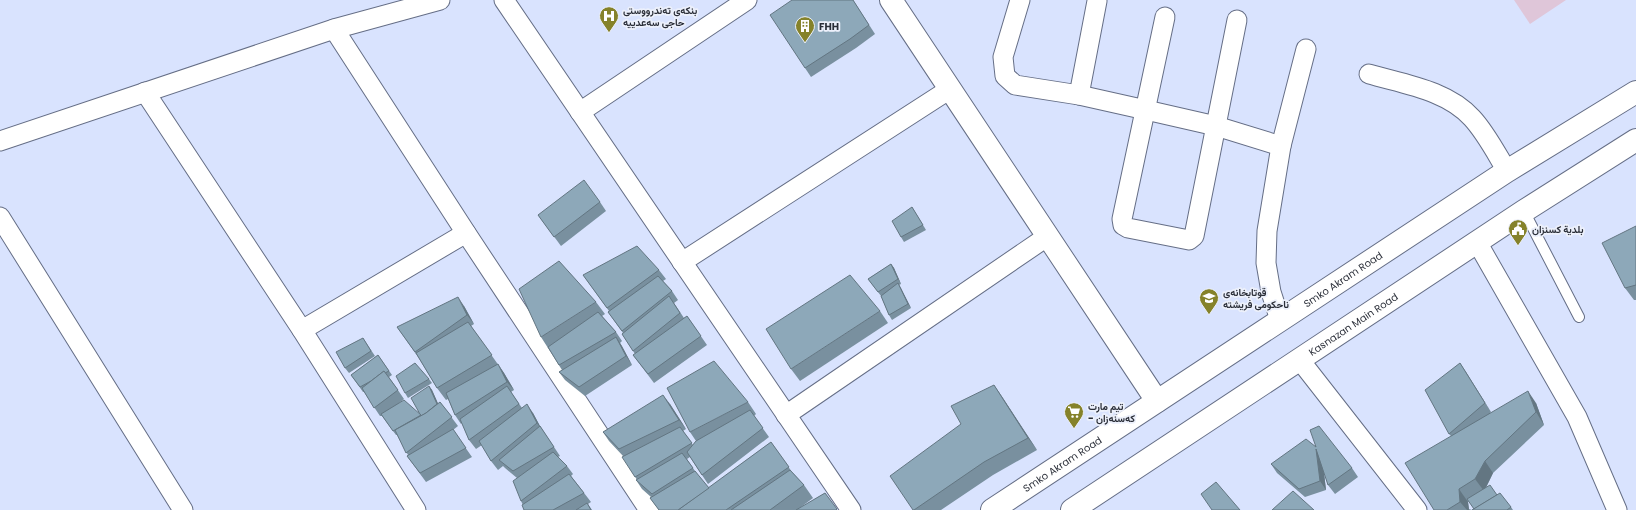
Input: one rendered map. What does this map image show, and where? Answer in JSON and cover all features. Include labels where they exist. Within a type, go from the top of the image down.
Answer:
[{"type":"street","points":[[0,141],[334,29],[440,0]]},
{"type":"street","points":[[504,0],[851,510]]},
{"type":"street","points":[[580,112],[746,0]]},
{"type":"street","points":[[891,0],[1157,401]]},
{"type":"street","points":[[1020,0],[1003,57],[1005,76],[1015,85],[1079,95],[1216,126],[1281,146]]},
{"type":"street","points":[[1079,95],[1097,1]]},
{"type":"street","points":[[1165,17],[1122,219],[1123,225],[1128,228],[1189,240],[1194,236],[1237,20]]},
{"type":"street","points":[[334,29],[466,233],[649,510]]},
{"type":"street","points":[[1280,320],[1271,292],[1266,263],[1267,231],[1281,146],[1306,49]]},
{"type":"street","points":[[1369,74],[1422,89],[1452,101],[1472,117],[1488,139],[1507,171]]},
{"type":"street","points":[[682,262],[950,89]]},
{"type":"street","points":[[145,92],[302,330],[416,510]]},
{"type":"street","name":"Smko Akram Road","points":[[992,510],[1507,171],[1636,92]]},
{"type":"street","name":"Kasnazan Main Road","points":[[1072,510],[1524,211],[1636,140]]},
{"type":"street","points":[[0,217],[183,510]]},
{"type":"street","points":[[302,330],[466,233]]},
{"type":"street","points":[[786,415],[1048,236]]},
{"type":"street","points":[[1477,242],[1577,416],[1617,510]]},
{"type":"street","points":[[1299,359],[1417,510]]},
{"type":"lane","points":[[1524,211],[1579,317]]},
{"type":"shaded area","points":[[1514,0],[1566,0],[1530,24]]},
{"type":"building","points":[[792,0],[853,0],[869,25],[805,68],[770,15]]},
{"type":"building","points":[[584,180],[600,202],[554,237],[538,215]]},
{"type":"building","points":[[912,207],[923,225],[901,237],[892,221]]},
{"type":"building","points":[[1636,226],[1636,285],[1625,288],[1602,243]]},
{"type":"building","points":[[637,246],[659,270],[607,308],[583,275]]},
{"type":"building","points":[[559,261],[596,302],[541,337],[519,289]]},
{"type":"building","points":[[891,264],[898,279],[878,292],[868,279]]},
{"type":"building","points":[[850,275],[880,311],[791,369],[766,329]]},
{"type":"building","points":[[658,276],[672,291],[622,331],[608,312]]},
{"type":"building","points":[[898,283],[908,304],[889,315],[881,296]]},
{"type":"building","points":[[669,296],[680,313],[633,351],[622,334]]},
{"type":"building","points":[[458,297],[467,315],[415,352],[397,327]]},
{"type":"building","points":[[598,312],[616,332],[559,365],[548,347]]},
{"type":"building","points":[[687,316],[701,336],[648,374],[633,355]]},
{"type":"building","points":[[468,322],[492,355],[437,388],[416,353]]},
{"type":"building","points":[[616,337],[626,356],[579,387],[559,372]]},
{"type":"building","points":[[363,338],[371,351],[345,368],[336,352]]},
{"type":"building","points":[[378,355],[389,371],[385,373],[384,371],[360,387],[351,375]]},
{"type":"building","points":[[714,361],[748,402],[690,432],[667,388]]},
{"type":"building","points":[[415,363],[429,379],[405,393],[396,376]]},
{"type":"building","points":[[1460,363],[1485,403],[1449,434],[1425,390]]},
{"type":"building","points":[[498,364],[507,382],[455,415],[446,393]]},
{"type":"building","points":[[384,371],[398,390],[374,408],[362,388]]},
{"type":"building","points":[[994,385],[1028,438],[984,462],[913,510],[890,476],[961,424],[951,406]]},
{"type":"building","points":[[429,386],[437,404],[421,416],[411,398]]},
{"type":"building","points":[[507,386],[519,404],[469,440],[460,419]]},
{"type":"building","points":[[1528,391],[1536,412],[1485,461],[1475,479],[1459,489],[1460,502],[1447,510],[1434,510],[1405,463]]},
{"type":"building","points":[[663,395],[679,420],[619,449],[603,432]]},
{"type":"building","points":[[404,400],[421,415],[393,431],[381,414]]},
{"type":"building","points":[[440,402],[452,417],[406,453],[395,430],[426,413]]},
{"type":"building","points":[[527,404],[537,423],[491,461],[479,441]]},
{"type":"building","points":[[750,410],[763,428],[702,475],[687,452],[696,441]]},
{"type":"building","points":[[540,426],[554,447],[513,471],[499,460]]},
{"type":"building","points":[[1319,426],[1352,468],[1328,485],[1316,449],[1320,481],[1299,489],[1271,464],[1306,439],[1316,447],[1310,430]]},
{"type":"building","points":[[680,427],[692,443],[635,477],[622,457]]},
{"type":"building","points":[[453,429],[466,448],[420,473],[407,456]]},
{"type":"building","points":[[771,442],[789,467],[726,510],[678,510]]},
{"type":"building","points":[[553,452],[567,466],[521,501],[513,481]]},
{"type":"building","points":[[682,453],[693,468],[652,494],[636,480]]},
{"type":"building","points":[[790,470],[804,485],[770,510],[731,510]]},
{"type":"building","points":[[695,471],[709,488],[678,510],[659,510],[650,498]]},
{"type":"building","points":[[569,474],[584,493],[553,510],[524,510],[522,505]]},
{"type":"building","points":[[1216,482],[1240,510],[1212,510],[1201,494]]},
{"type":"building","points":[[1490,485],[1497,495],[1474,509],[1467,499]]},
{"type":"building","points":[[1293,491],[1314,510],[1272,510]]},
{"type":"building","points":[[825,493],[837,509],[836,510],[796,510]]},
{"type":"building","points":[[1500,493],[1511,507],[1507,510],[1472,510]]},
{"type":"building","points":[[587,503],[591,510],[576,510]]},
{"type":"place","name":"بنکەی تەندرووستی حاجی سەعدییە","points":[[609,33]]},
{"type":"place","name":"FHH","points":[[805,43]]},
{"type":"place","name":"بلدية كسنزان","points":[[1518,246]]},
{"type":"place","name":"قوتابخانەی ناحکومی فریشتە","points":[[1209,315]]},
{"type":"place","name":"تیم مارت - کەسنەزان","points":[[1074,429]]}]
